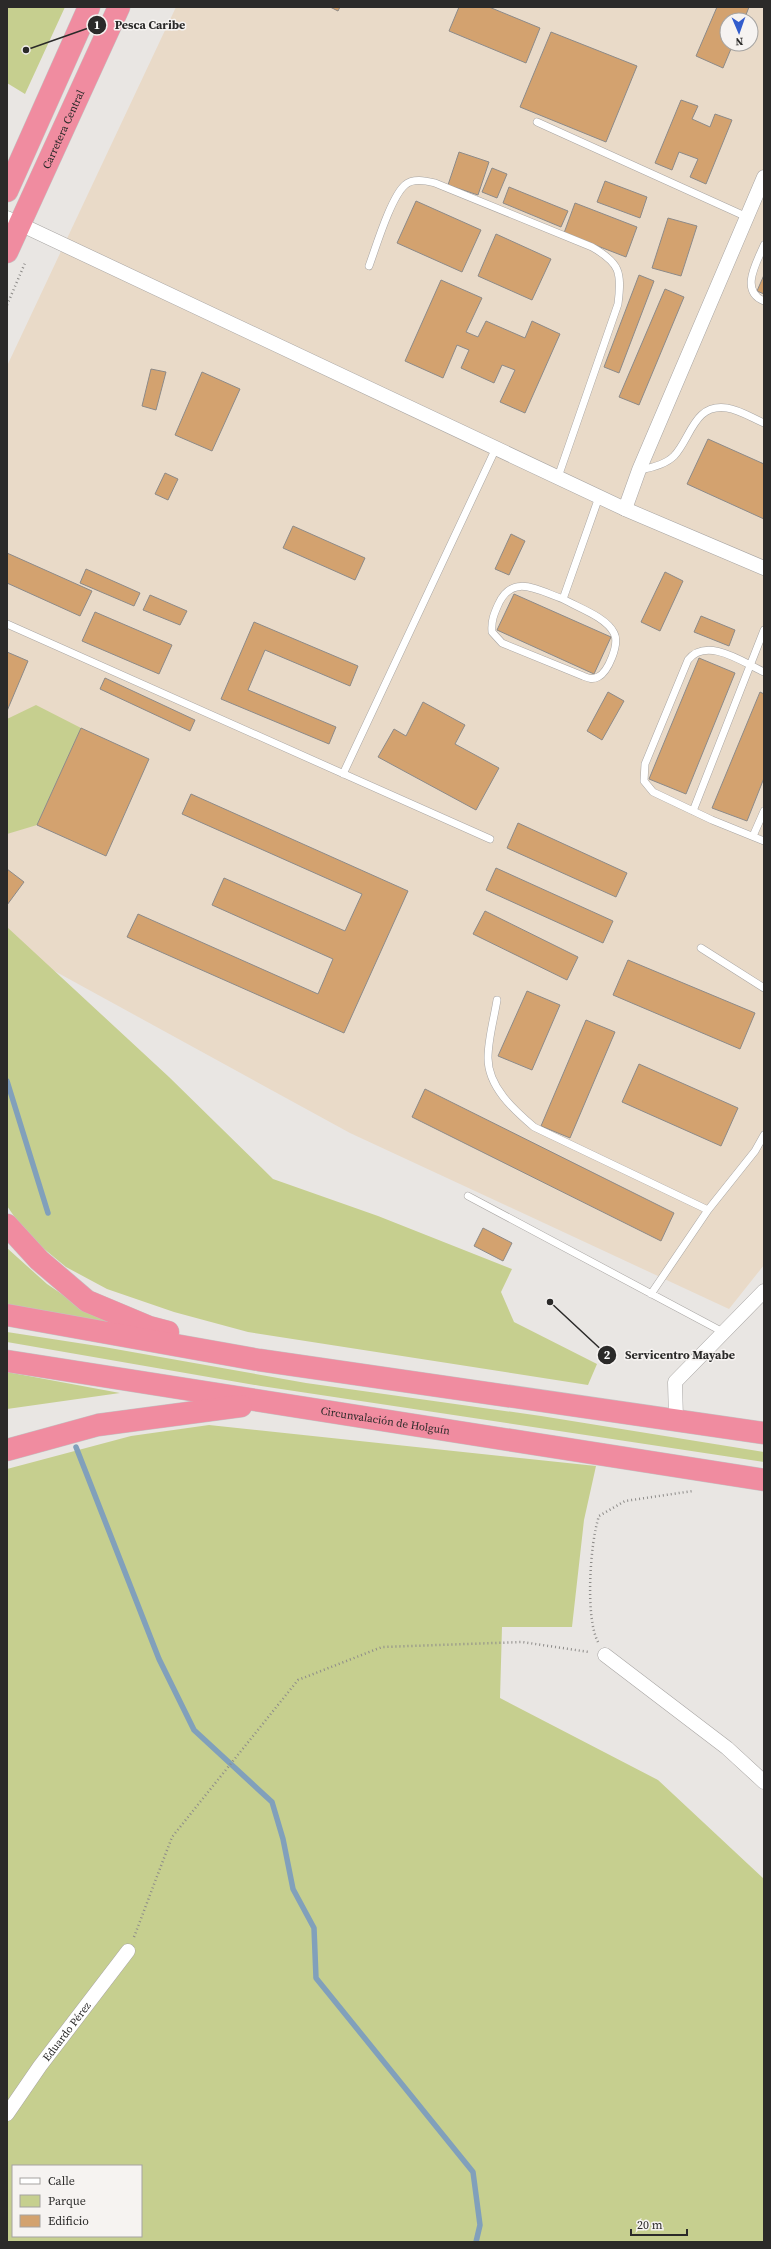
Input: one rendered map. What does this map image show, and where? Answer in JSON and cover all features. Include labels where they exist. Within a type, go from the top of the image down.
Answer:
[{"type":"highway","points":[[8,187],[89,7]]},
{"type":"highway","name":"Carretera Central","points":[[7,252],[14,221],[119,7]]},
{"type":"highway","points":[[7,1225],[39,1260],[87,1300],[149,1327],[259,1360]]},
{"type":"highway","points":[[7,1315],[259,1360],[676,1419],[764,1434]]},
{"type":"highway","name":"Circunvalación de Holguín","points":[[7,1361],[265,1403],[764,1480]]},
{"type":"highway","points":[[7,1450],[98,1425],[265,1403]]},
{"type":"street","points":[[625,509],[639,470],[764,177]]},
{"type":"street","points":[[14,221],[625,509],[764,568]]},
{"type":"street","points":[[676,1419],[674,1382],[764,1291]]},
{"type":"street","points":[[605,1655],[727,1748],[764,1782]]},
{"type":"street","name":"Eduardo Pérez","points":[[7,2114],[40,2066],[128,1951]]},
{"type":"lane","points":[[537,122],[747,217]]},
{"type":"lane","points":[[369,266],[396,198],[406,184],[418,180],[435,183],[592,247],[609,257],[618,270],[620,287],[618,304],[558,477]]},
{"type":"lane","points":[[764,245],[750,284],[752,291],[764,301]]},
{"type":"lane","points":[[639,470],[664,463],[673,457],[680,449],[698,416],[707,410],[727,408],[764,423]]},
{"type":"lane","points":[[343,774],[496,448]]},
{"type":"lane","points":[[564,599],[599,496]]},
{"type":"lane","points":[[513,587],[529,587],[564,599],[605,622],[614,633],[615,647],[605,670],[597,678],[590,679],[502,642],[492,632],[493,616],[503,593],[513,587]]},
{"type":"lane","points":[[7,624],[490,839]]},
{"type":"lane","points":[[693,811],[764,630]]},
{"type":"lane","points":[[764,672],[724,653],[711,650],[692,655],[688,660],[645,764],[643,775],[648,787],[653,792],[693,811],[764,841]]},
{"type":"lane","points":[[753,836],[764,811]]},
{"type":"lane","points":[[701,948],[764,988]]},
{"type":"lane","points":[[497,1000],[488,1059],[496,1087],[513,1109],[534,1127],[708,1210]]},
{"type":"lane","points":[[651,1294],[708,1210],[755,1151],[764,1135]]},
{"type":"lane","points":[[468,1196],[723,1332]]},
{"type":"path","points":[[605,1655],[594,1634],[591,1618],[594,1532],[599,1516],[625,1501],[699,1490]]},
{"type":"path","points":[[128,1951],[172,1837],[298,1680],[382,1647],[522,1642],[605,1655]]},
{"type":"shaded area","points":[[176,7],[764,7],[764,1265],[729,1309],[350,1133],[7,945],[7,366]]},
{"type":"green space","points":[[7,7],[65,7],[25,94],[7,83]]},
{"type":"green space","points":[[36,705],[81,728],[37,825],[7,834],[7,719]]},
{"type":"green space","points":[[7,927],[169,1077],[273,1179],[378,1216],[512,1269],[501,1292],[514,1322],[597,1364],[588,1385],[248,1332],[174,1312],[107,1289],[66,1267],[37,1243],[18,1222],[7,1206]]},
{"type":"green space","points":[[7,1248],[47,1284],[72,1301],[113,1325],[7,1307]]},
{"type":"green space","points":[[7,1332],[104,1347],[306,1383],[541,1416],[764,1452],[764,1462],[261,1386],[7,1342]]},
{"type":"green space","points":[[7,1372],[120,1393],[7,1409]]},
{"type":"green space","points":[[209,1425],[596,1466],[584,1520],[572,1627],[502,1627],[500,1698],[658,1780],[764,1879],[764,2242],[7,2242],[7,1469],[131,1436]]},
{"type":"building","points":[[330,7],[340,7],[338,11]]},
{"type":"building","points":[[459,7],[489,7],[540,28],[526,63],[449,31]]},
{"type":"building","points":[[717,7],[749,7],[747,12],[719,12],[719,52],[730,52],[723,68],[696,56]]},
{"type":"building","points":[[551,32],[637,66],[606,142],[520,107]]},
{"type":"building","points":[[681,100],[698,106],[692,119],[710,127],[715,114],[732,120],[706,184],[690,177],[698,159],[679,152],[672,170],[655,163]]},
{"type":"building","points":[[459,152],[489,162],[478,195],[448,185]]},
{"type":"building","points":[[492,168],[507,174],[497,198],[482,192]]},
{"type":"building","points":[[605,181],[647,197],[640,218],[597,202]]},
{"type":"building","points":[[509,187],[568,211],[561,227],[503,203]]},
{"type":"building","points":[[416,201],[481,230],[462,272],[397,243]]},
{"type":"building","points":[[575,203],[637,227],[626,257],[564,233]]},
{"type":"building","points":[[668,218],[697,226],[681,276],[652,268]]},
{"type":"building","points":[[496,234],[551,259],[532,300],[478,276]]},
{"type":"building","points":[[639,275],[654,281],[619,373],[604,367]]},
{"type":"building","points":[[764,275],[764,294],[757,291]]},
{"type":"building","points":[[441,280],[482,298],[466,332],[478,337],[486,321],[525,338],[532,321],[560,334],[525,413],[500,402],[515,370],[502,365],[494,383],[461,368],[469,350],[457,345],[443,378],[405,361]]},
{"type":"building","points":[[665,289],[684,297],[639,405],[619,397]]},
{"type":"building","points":[[151,369],[166,372],[156,410],[142,406]]},
{"type":"building","points":[[202,372],[240,389],[212,451],[175,435]]},
{"type":"building","points":[[708,439],[764,464],[764,519],[687,484]]},
{"type":"building","points":[[165,473],[178,479],[168,500],[155,494]]},
{"type":"building","points":[[293,526],[365,558],[355,580],[283,548]]},
{"type":"building","points":[[511,534],[525,541],[509,575],[495,569]]},
{"type":"building","points":[[7,553],[92,591],[80,616],[7,583]]},
{"type":"building","points":[[86,569],[140,593],[134,606],[80,583]]},
{"type":"building","points":[[665,572],[683,581],[660,631],[641,622]]},
{"type":"building","points":[[514,594],[611,637],[594,674],[497,630]]},
{"type":"building","points":[[150,595],[187,611],[180,625],[143,610]]},
{"type":"building","points":[[95,612],[172,645],[159,674],[82,641]]},
{"type":"building","points":[[701,616],[735,630],[729,646],[694,632]]},
{"type":"building","points":[[254,622],[358,666],[350,686],[265,650],[248,690],[336,727],[329,744],[221,699]]},
{"type":"building","points":[[7,652],[28,661],[7,711]]},
{"type":"building","points":[[699,658],[735,673],[686,794],[649,779]]},
{"type":"building","points":[[105,678],[195,720],[190,731],[100,689]]},
{"type":"building","points":[[608,692],[624,701],[602,740],[587,731]]},
{"type":"building","points":[[760,692],[764,694],[764,778],[747,821],[712,808]]},
{"type":"building","points":[[423,702],[465,725],[455,744],[499,768],[476,810],[378,757],[394,729],[406,736]]},
{"type":"building","points":[[81,728],[149,759],[106,856],[37,825]]},
{"type":"building","points":[[191,794],[408,891],[344,1033],[127,937],[138,914],[318,994],[333,959],[212,905],[224,878],[345,931],[362,894],[182,814]]},
{"type":"building","points":[[518,823],[627,873],[616,897],[507,848]]},
{"type":"building","points":[[496,868],[613,921],[603,943],[486,890]]},
{"type":"building","points":[[7,869],[24,882],[7,905]]},
{"type":"building","points":[[485,911],[578,957],[567,980],[473,934]]},
{"type":"building","points":[[628,960],[755,1013],[740,1049],[613,995]]},
{"type":"building","points":[[527,991],[560,1005],[532,1070],[498,1056]]},
{"type":"building","points":[[586,1020],[615,1032],[570,1138],[541,1126]]},
{"type":"building","points":[[639,1064],[738,1108],[721,1146],[622,1102]]},
{"type":"building","points":[[425,1089],[674,1213],[661,1241],[412,1117]]},
{"type":"building","points":[[483,1228],[512,1243],[503,1261],[474,1246]]},
{"type":"waterway","points":[[7,1081],[48,1213]]},
{"type":"waterway","points":[[76,1447],[159,1659],[194,1730],[272,1802],[283,1839],[293,1889],[314,1928],[316,1978],[473,2172],[480,2225],[476,2242]]},
{"type":"place","name":"Pesca Caribe","points":[[26,50]]},
{"type":"place","name":"Servicentro Mayabe","points":[[550,1302]]}]
